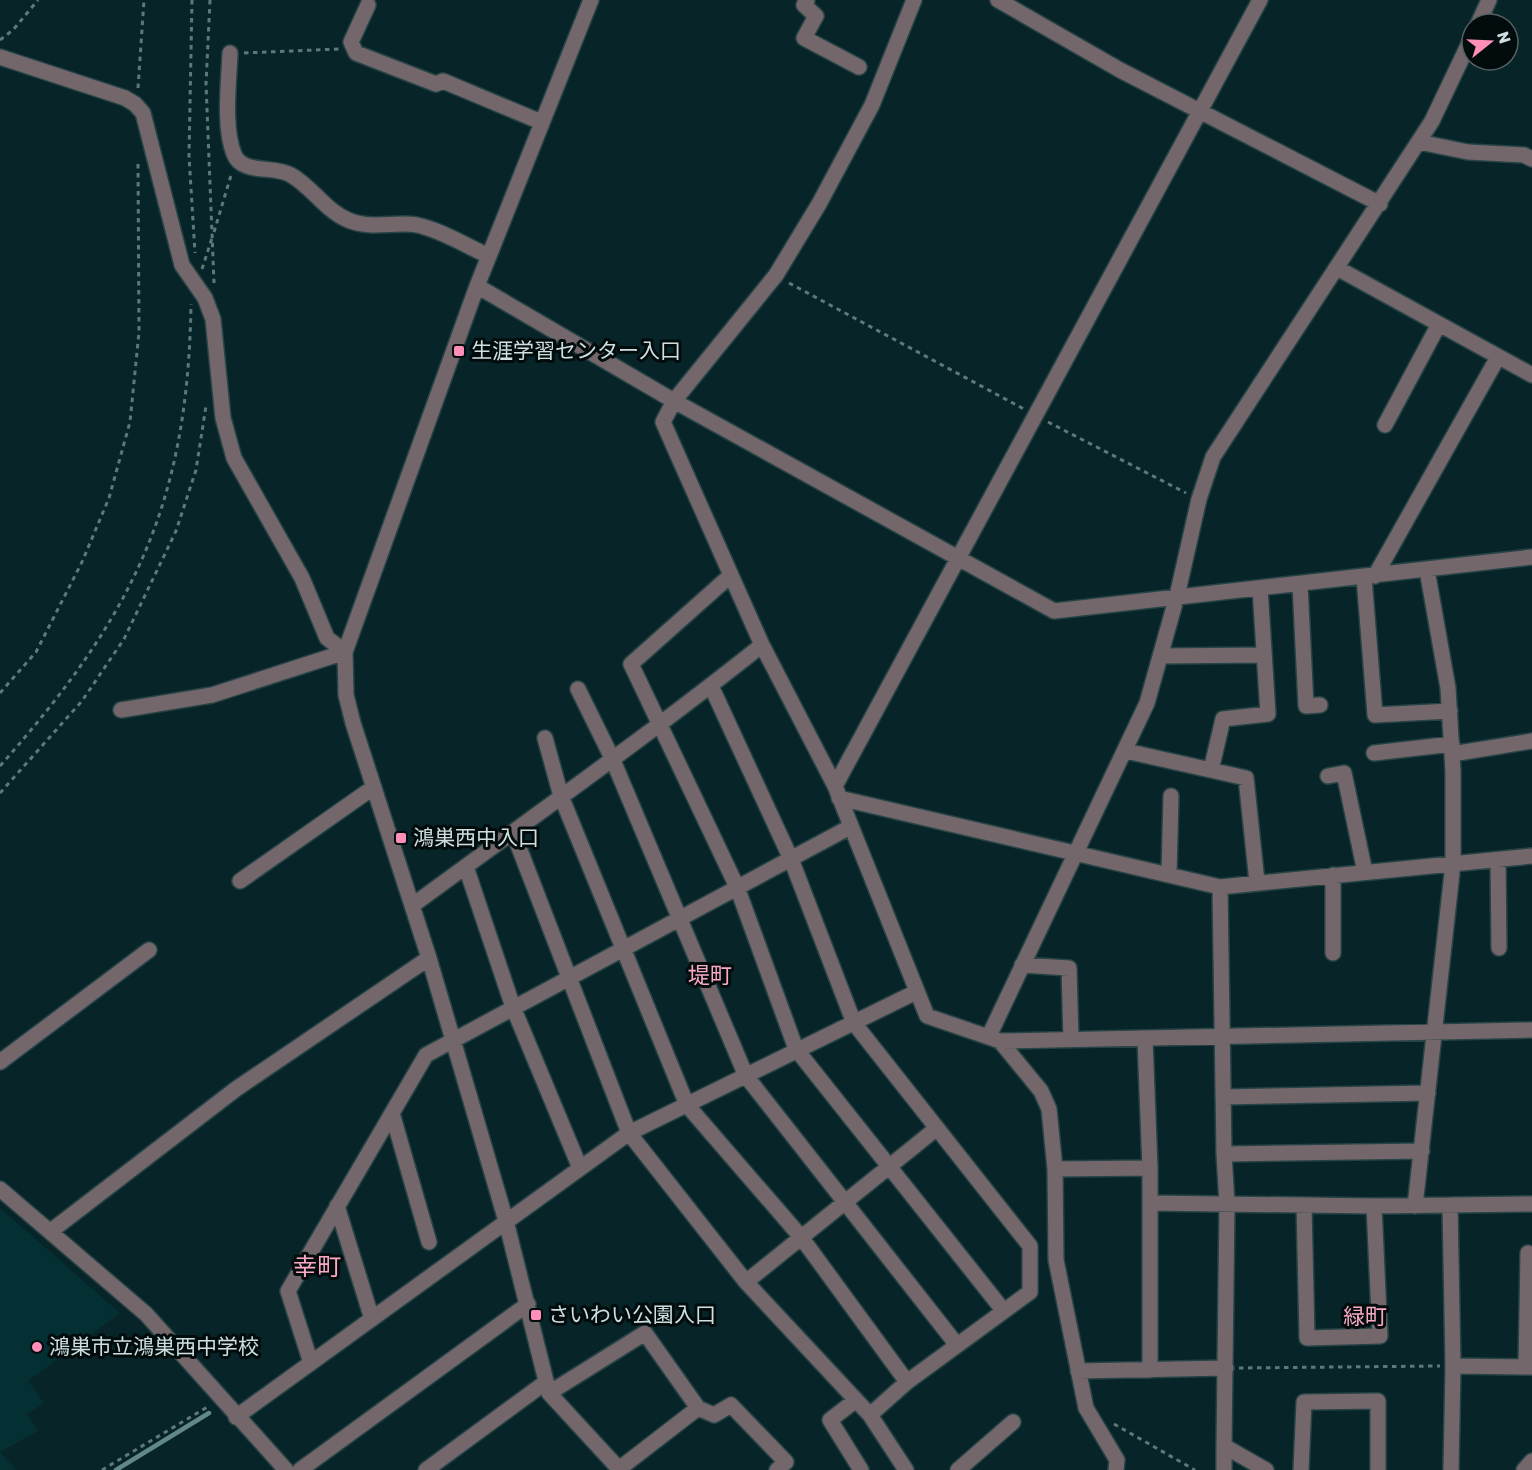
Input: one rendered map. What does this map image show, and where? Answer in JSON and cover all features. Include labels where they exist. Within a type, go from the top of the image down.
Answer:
[{"type":"street","points":[[591,0],[477,286],[345,652],[346,695],[413,905],[506,1221],[547,1387],[620,1470],[698,1408]]},
{"type":"street","points":[[914,0],[872,105],[856,138],[776,275],[674,401],[663,422],[762,645],[837,792],[927,1016],[994,1039],[1145,1039],[1532,1030]]},
{"type":"street","points":[[837,792],[1260,0]]},
{"type":"street","points":[[803,2],[816,16],[804,38],[859,67]]},
{"type":"street","points":[[1005,2],[1120,70],[1380,204]]},
{"type":"street","points":[[368,5],[351,42],[356,53],[436,84],[443,81],[541,122]]},
{"type":"street","points":[[230,53],[228,92],[230,136],[233,153],[238,161],[249,167],[267,168],[290,174],[348,220],[368,225],[422,226],[489,256]]},
{"type":"street","points":[[0,57],[135,104],[147,124],[182,265],[205,298],[213,319],[223,418],[234,458],[302,579],[327,638],[345,652]]},
{"type":"street","points":[[994,1039],[1022,965],[1147,704],[1177,596],[1199,499],[1213,457],[1419,142],[1432,121],[1460,62]]},
{"type":"street","points":[[1419,142],[1468,152],[1524,155],[1532,159]]},
{"type":"street","points":[[1337,268],[1532,375]]},
{"type":"street","points":[[477,286],[674,401],[1054,611],[1532,557]]},
{"type":"street","points":[[1385,425],[1439,324]]},
{"type":"street","points":[[1450,711],[1375,715],[1369,576],[1498,357]]},
{"type":"street","points":[[1415,1206],[1453,864],[1452,749],[1448,688],[1427,570]]},
{"type":"street","points":[[731,575],[632,663],[737,887],[796,1049],[1003,1310]]},
{"type":"street","points":[[1300,584],[1306,706],[1320,705]]},
{"type":"street","points":[[1211,770],[1223,719],[1268,714],[1260,588]]},
{"type":"street","points":[[413,905],[612,758],[661,726],[762,645]]},
{"type":"street","points":[[121,710],[212,695],[345,652]]},
{"type":"street","points":[[1160,656],[1264,655]]},
{"type":"street","points":[[711,686],[791,858],[854,1023],[1030,1245],[1030,1292],[907,1382],[870,1414]]},
{"type":"street","points":[[578,689],[612,758],[746,1076],[957,1345]]},
{"type":"street","points":[[545,738],[561,796],[687,1105],[801,1237],[907,1382]]},
{"type":"street","points":[[1374,753],[1452,749],[1532,741]]},
{"type":"street","points":[[1126,751],[1246,778],[1257,882]]},
{"type":"street","points":[[1328,776],[1344,773],[1365,872]]},
{"type":"street","points":[[240,881],[375,787]]},
{"type":"street","points":[[837,792],[1220,887],[1532,856]]},
{"type":"street","points":[[1169,874],[1171,796]]},
{"type":"street","points":[[311,1363],[288,1291],[426,1054],[850,827]]},
{"type":"street","points":[[513,832],[629,1133],[746,1282],[870,1414],[906,1470]]},
{"type":"street","points":[[1498,860],[1500,948]]},
{"type":"street","points":[[466,867],[513,1007],[580,1168]]},
{"type":"street","points":[[1333,875],[1333,953]]},
{"type":"street","points":[[1220,887],[1222,1097],[1227,1203],[1224,1470]]},
{"type":"street","points":[[0,1062],[149,950]]},
{"type":"street","points":[[51,1231],[236,1089],[429,958]]},
{"type":"street","points":[[1022,965],[1069,968],[1071,1040]]},
{"type":"street","points":[[237,1417],[629,1133],[916,992]]},
{"type":"street","points":[[994,1039],[1041,1090],[1049,1109],[1055,1169],[1056,1260],[1086,1408],[1117,1460],[1116,1470]]},
{"type":"street","points":[[1145,1039],[1150,1168],[1150,1370]]},
{"type":"street","points":[[1222,1097],[1428,1093]]},
{"type":"street","points":[[392,1113],[429,1242]]},
{"type":"street","points":[[746,1282],[937,1128]]},
{"type":"street","points":[[1224,1154],[1422,1151]]},
{"type":"street","points":[[1055,1169],[1150,1168]]},
{"type":"street","points":[[0,1189],[146,1314],[286,1470]]},
{"type":"street","points":[[1150,1203],[1374,1206],[1532,1204]]},
{"type":"street","points":[[1304,1205],[1307,1338],[1380,1336],[1374,1206]]},
{"type":"street","points":[[1450,1205],[1453,1366],[1451,1470]]},
{"type":"street","points":[[337,1206],[372,1319]]},
{"type":"street","points":[[1453,1366],[1529,1367],[1528,1253]]},
{"type":"street","points":[[300,1470],[528,1304]]},
{"type":"street","points":[[434,1468],[547,1387],[645,1333],[698,1408],[714,1415],[732,1405],[786,1462],[777,1470]]},
{"type":"street","points":[[1078,1371],[1226,1368]]},
{"type":"street","points":[[856,1400],[830,1420],[861,1470]]},
{"type":"street","points":[[1301,1470],[1304,1402],[1378,1401],[1378,1470]]},
{"type":"street","points":[[958,1470],[1013,1422]]},
{"type":"street","points":[[1224,1446],[1266,1470]]},
{"type":"street","points":[[1524,1470],[1532,1461]]},
{"type":"path","points":[[0,40],[13,30],[38,0]]},
{"type":"path","points":[[135,104],[144,0]]},
{"type":"path","points":[[192,0],[189,156],[195,281]]},
{"type":"path","points":[[210,0],[206,84],[214,291]]},
{"type":"path","points":[[230,53],[353,49]]},
{"type":"path","points":[[0,693],[36,651],[82,562],[109,498],[130,422],[139,332],[138,152]]},
{"type":"path","points":[[0,766],[74,678],[101,637],[128,592],[158,523],[182,427],[190,357],[192,291],[203,268],[238,161]]},
{"type":"path","points":[[776,275],[1036,416],[1199,499]]},
{"type":"path","points":[[0,793],[82,701],[124,639],[176,531],[196,470],[208,396]]},
{"type":"path","points":[[1226,1368],[1453,1366]]},
{"type":"path","points":[[102,1470],[221,1398]]},
{"type":"path","points":[[1086,1408],[1195,1470]]},
{"type":"shaded area","name":"鴻巣市立鴻巣西中学校","points":[[0,1208],[120,1313],[28,1381],[44,1403],[27,1414],[38,1431],[0,1452]]},
{"type":"shaded area","points":[[0,1452],[16,1470],[0,1470]]},
{"type":"waterway","points":[[116,1470],[209,1413]]},
{"type":"place","name":"生涯学習センター入口","points":[[459,351]]},
{"type":"place","name":"鴻巣西中入口","points":[[401,838]]},
{"type":"place","name":"さいわい公園入口","points":[[536,1315]]},
{"type":"place","name":"鴻巣市立鴻巣西中学校","points":[[37,1347]]},
{"type":"district","name":"堤町","points":[[710,975]]},
{"type":"district","name":"幸町","points":[[317,1267]]},
{"type":"district","name":"緑町","points":[[1365,1316]]}]
